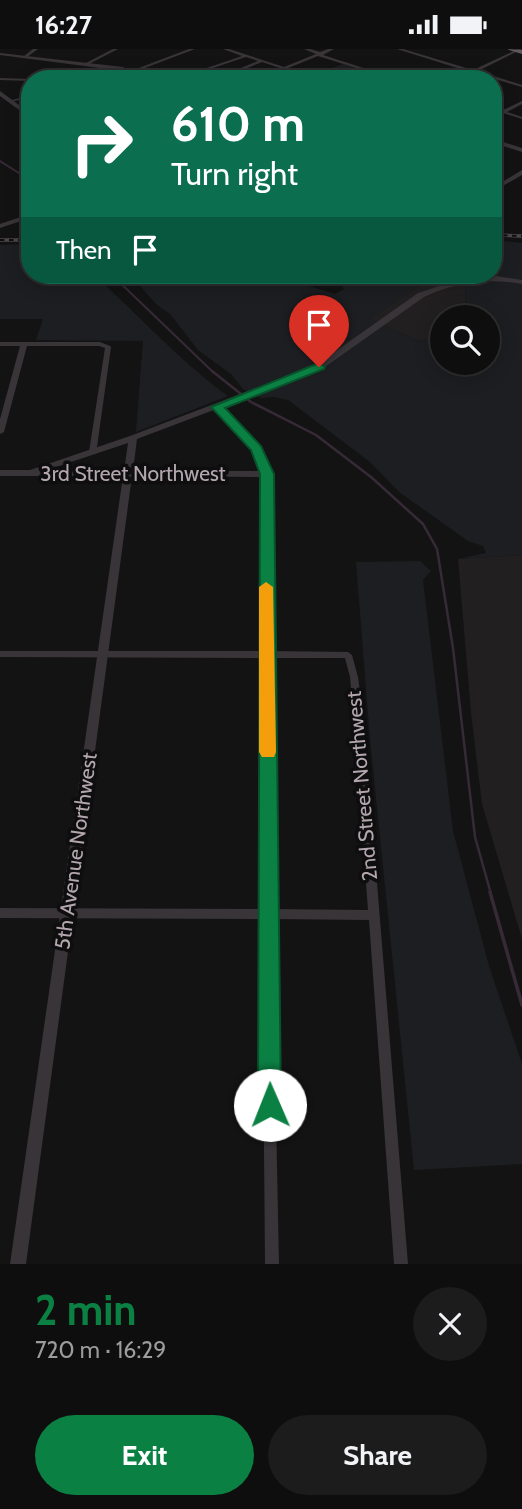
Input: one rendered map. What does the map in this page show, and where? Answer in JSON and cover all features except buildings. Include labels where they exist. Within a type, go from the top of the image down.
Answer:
[{"type":"street","points":[[25,57],[36,49]]},
{"type":"street","points":[[86,64],[116,49]]},
{"type":"street","points":[[0,54],[136,70],[193,49]]},
{"type":"street","points":[[225,49],[284,68]]},
{"type":"street","points":[[306,49],[369,70]]},
{"type":"street","points":[[279,70],[332,49]]},
{"type":"street","points":[[398,49],[470,70]]},
{"type":"street","points":[[418,55],[430,49]]},
{"type":"street","points":[[476,70],[518,50]]},
{"type":"street","points":[[205,70],[246,56]]},
{"type":"street","points":[[239,70],[262,61]]},
{"type":"street","points":[[0,79],[21,80]]},
{"type":"street","points":[[502,80],[522,86]]},
{"type":"street","points":[[0,93],[21,109]]},
{"type":"street","points":[[11,101],[21,98]]},
{"type":"street","points":[[503,112],[522,102]]},
{"type":"street","points":[[503,112],[522,118]]},
{"type":"street","points":[[502,144],[522,150]]},
{"type":"street","points":[[504,183],[522,172]]},
{"type":"street","points":[[0,226],[21,219]]},
{"type":"street","points":[[502,278],[522,282]]},
{"type":"street","points":[[502,280],[511,280]]},
{"type":"street","points":[[28,474],[232,402],[319,367],[436,284]]},
{"type":"street","points":[[421,295],[445,284]]},
{"type":"street","points":[[0,344],[100,344],[108,347],[93,452]]},
{"type":"street","points":[[0,432],[24,344]]},
{"type":"street","points":[[217,407],[257,448],[267,474],[267,915],[272,1264]]},
{"type":"street","name":"5th Avenue Northwest","points":[[18,1264],[133,438]]},
{"type":"street","name":"3rd Street Northwest","points":[[0,473],[267,474]]},
{"type":"street","name":"2nd Street Northwest","points":[[0,654],[348,655],[351,660],[359,723],[401,1264]]},
{"type":"street","points":[[0,913],[372,915]]},
{"type":"shaded area","points":[[343,64],[362,70],[326,70]]},
{"type":"shaded area","points":[[502,241],[522,243],[522,555],[458,559],[486,553],[483,546],[468,541],[399,492],[370,462],[288,400],[261,398],[243,389],[231,374],[198,350],[170,314],[156,304],[138,284],[303,284],[335,294],[344,289],[341,284],[421,284],[371,319],[418,341],[430,339],[430,375],[500,375],[500,305],[465,305],[466,284],[502,284]]},
{"type":"shaded area","points":[[21,244],[21,284],[103,284],[175,352],[228,396],[136,432],[143,341],[36,340],[43,319],[0,319],[0,245]]},
{"type":"shaded area","points":[[421,284],[466,284],[465,305],[430,305],[430,339],[418,341],[370,319]]},
{"type":"shaded area","points":[[522,555],[522,939],[482,804],[458,559]]},
{"type":"shaded area","points":[[420,561],[431,571],[423,580],[453,831],[489,966],[522,1064],[522,1164],[414,1170],[370,739],[356,562]]},
{"type":"waterway","points":[[0,161],[21,174]]},
{"type":"waterway","points":[[121,284],[214,373]]},
{"type":"waterway","points":[[212,371],[251,402],[316,435],[371,477],[423,524],[437,549],[453,648],[475,837],[491,894]]},
{"type":"waterway","points":[[490,892],[522,1005]]},
{"type":"railway","points":[[502,235],[522,236]]},
{"type":"railway","points":[[0,240],[21,240]]},
{"type":"slow traffic","points":[[266,587],[268,752]]},
{"type":"route","points":[[270,1105],[267,474],[257,448],[217,407],[319,367]]}]
